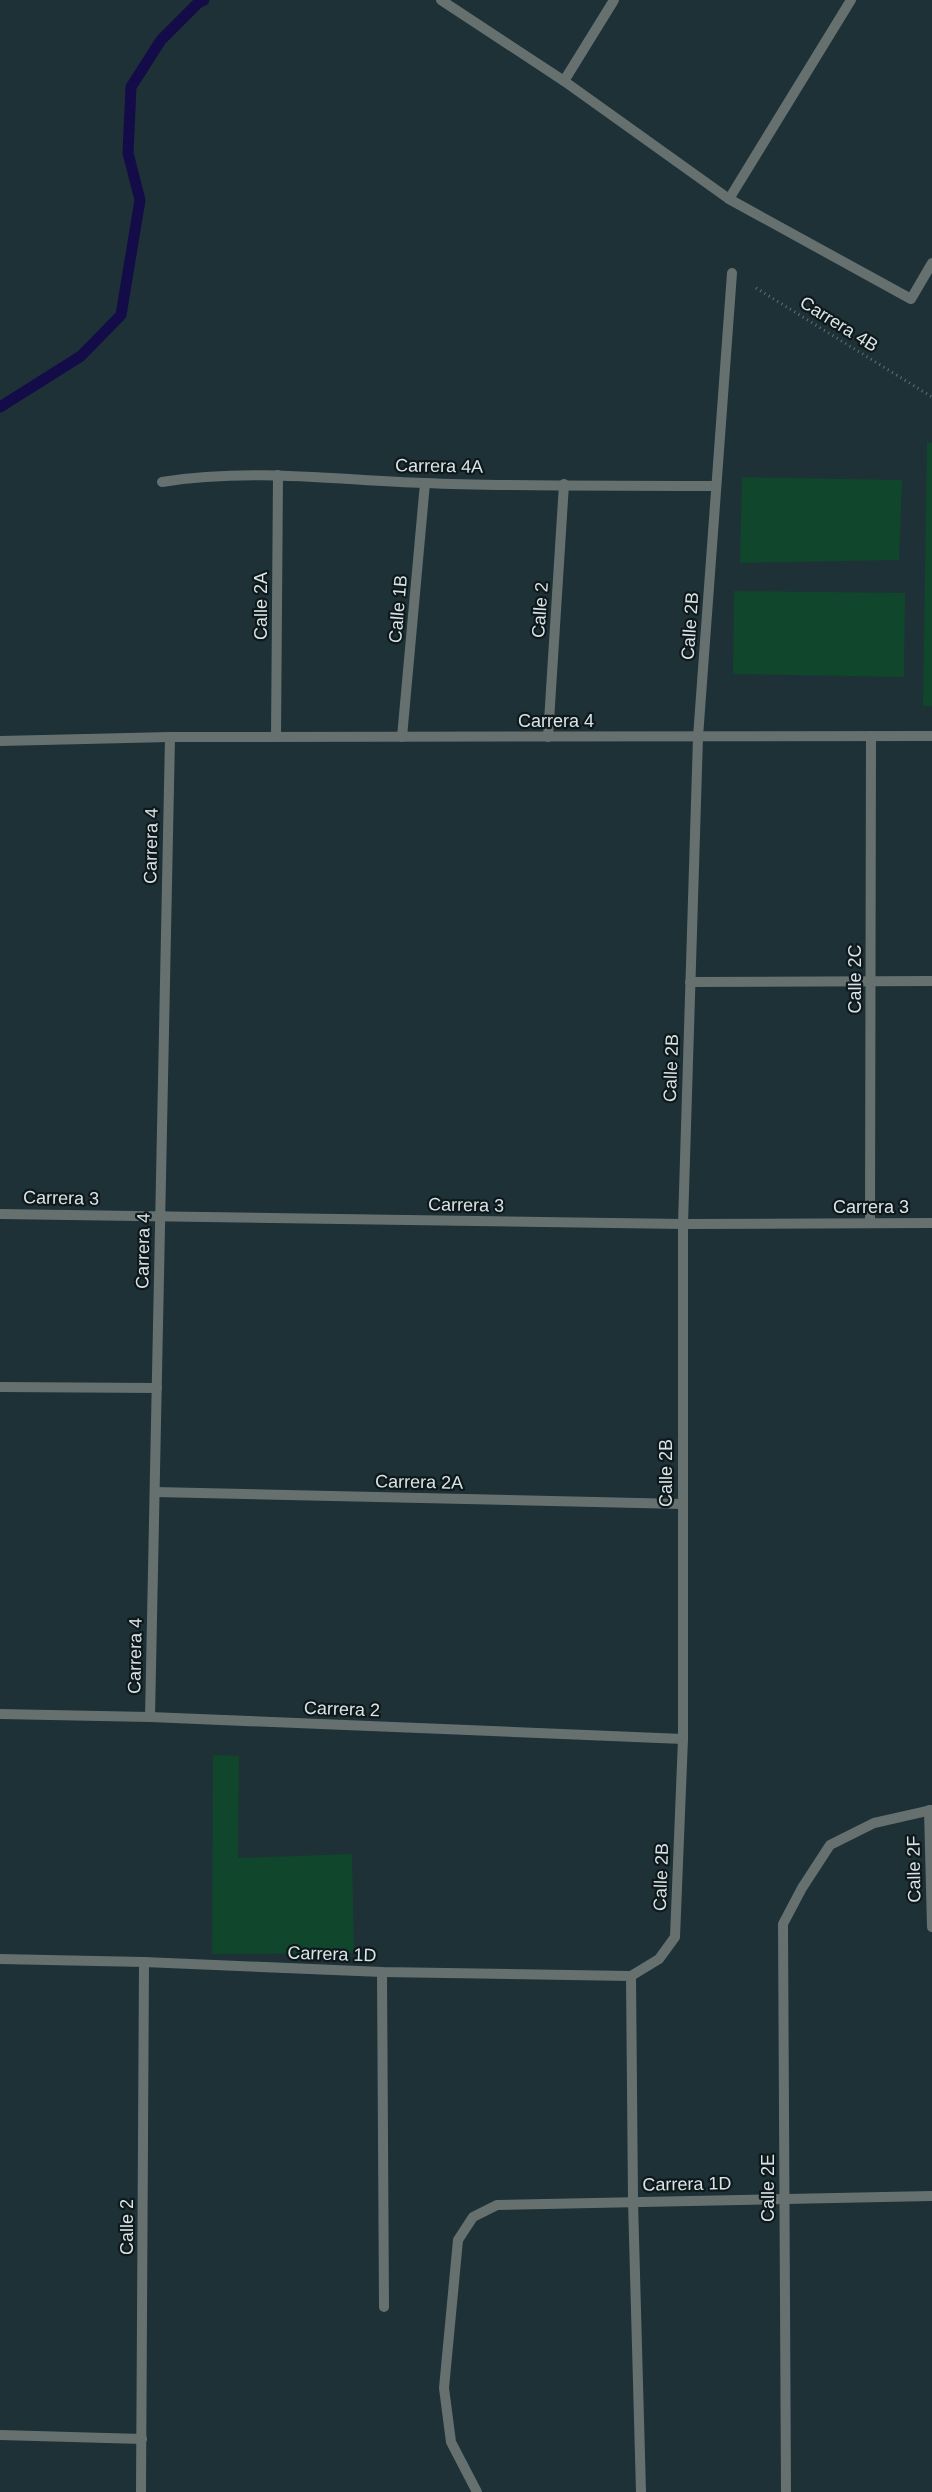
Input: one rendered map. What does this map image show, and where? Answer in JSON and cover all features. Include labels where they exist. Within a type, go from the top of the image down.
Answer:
[{"type":"street","points":[[441,0],[564,81],[730,199],[911,299],[932,263]]},
{"type":"street","points":[[564,81],[614,0]]},
{"type":"street","points":[[730,199],[851,0]]},
{"type":"street","name":"Calle 2B","points":[[631,1976],[659,1959],[675,1937],[683,1739],[683,1224],[698,737],[732,273]]},
{"type":"street","name":"Carrera 4A","points":[[162,482],[213,476],[278,475],[425,483],[716,486]]},
{"type":"street","name":"Calle 2A","points":[[276,737],[278,475]]},
{"type":"street","name":"Calle 1B","points":[[402,737],[425,483]]},
{"type":"street","name":"Calle 2","points":[[548,737],[564,484]]},
{"type":"street","name":"Calle 2C","points":[[870,1223],[872,981],[871,736]]},
{"type":"street","name":"Carrera 4","points":[[150,1717],[170,737],[932,736]]},
{"type":"street","points":[[0,742],[170,737]]},
{"type":"street","points":[[690,982],[932,981]]},
{"type":"street","name":"Carrera 3","points":[[0,1214],[683,1224],[932,1222]]},
{"type":"street","points":[[0,1387],[157,1388]]},
{"type":"street","name":"Carrera 2A","points":[[154,1492],[682,1504]]},
{"type":"street","name":"Carrera 2","points":[[0,1714],[150,1717],[683,1739]]},
{"type":"street","name":"Calle 2E","points":[[786,2492],[783,1924],[802,1888],[830,1845],[874,1823],[931,1810]]},
{"type":"street","name":"Calle 2F","points":[[931,1810],[932,1927]]},
{"type":"street","name":"Carrera 1D","points":[[0,1959],[144,1962],[382,1972],[631,1976]]},
{"type":"street","name":"Calle 2","points":[[141,2492],[144,1962]]},
{"type":"street","points":[[382,1972],[384,2307]]},
{"type":"street","points":[[631,1976],[633,2201],[641,2492]]},
{"type":"street","name":"Carrera 1D","points":[[477,2492],[451,2442],[444,2388],[458,2240],[473,2217],[497,2205],[932,2196]]},
{"type":"street","points":[[0,2435],[142,2439]]},
{"type":"path","name":"Carrera 4B","points":[[732,273],[932,397]]},
{"type":"green space","points":[[927,442],[932,443],[932,706],[923,706]]},
{"type":"green space","points":[[742,477],[902,480],[899,560],[740,563]]},
{"type":"green space","points":[[734,591],[905,593],[904,677],[733,674]]},
{"type":"green space","points":[[213,1755],[239,1756],[238,1858],[352,1854],[354,1953],[212,1954]]},
{"type":"waterway","points":[[0,407],[81,356],[121,315],[140,200],[128,153],[131,87],[161,40],[198,3],[204,0]]}]
